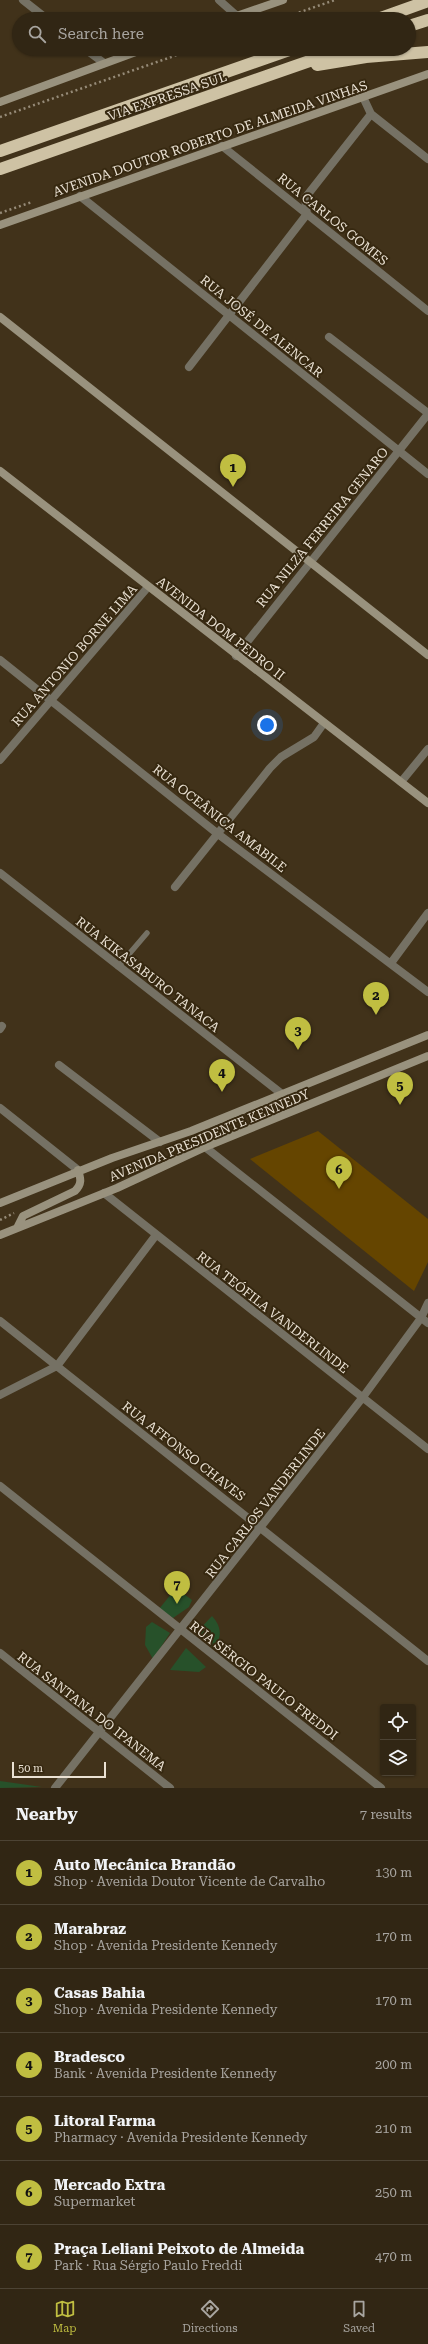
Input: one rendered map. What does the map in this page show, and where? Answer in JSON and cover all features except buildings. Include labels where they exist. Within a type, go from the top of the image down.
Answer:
[{"type":"highway","points":[[397,12],[428,1]]},
{"type":"highway","points":[[416,24],[428,20]]},
{"type":"highway","points":[[416,53],[428,52]]},
{"type":"highway","name":"VIA EXPRESSA SUL","points":[[0,151],[272,56]]},
{"type":"highway","name":"VIA EXPRESSA SUL","points":[[0,169],[324,56]]},
{"type":"highway","points":[[278,72],[346,60],[387,56]]},
{"type":"main road","points":[[249,12],[283,0]]},
{"type":"main road","points":[[0,102],[124,56]]},
{"type":"main road","name":"AVENIDA DOUTOR ROBERTO DE ALMEIDA VINHAS","points":[[0,224],[428,74]]},
{"type":"main road","points":[[0,317],[428,654]]},
{"type":"main road","name":"AVENIDA DOM PEDRO II","points":[[0,471],[236,656],[428,803]]},
{"type":"main road","name":"AVENIDA PRESIDENTE KENNEDY","points":[[0,1203],[78,1170],[160,1142],[428,1035]]},
{"type":"main road","name":"AVENIDA PRESIDENTE KENNEDY","points":[[0,1235],[104,1193],[205,1147],[428,1056]]},
{"type":"main road","points":[[17,1228],[23,1216],[75,1191],[80,1186],[81,1180],[78,1170]]},
{"type":"main road","points":[[0,1206],[11,1198]]},
{"type":"street","points":[[23,0],[38,12]]},
{"type":"street","points":[[219,0],[233,12]]},
{"type":"street","points":[[94,56],[104,63]]},
{"type":"street","points":[[364,97],[371,114],[428,160]]},
{"type":"street","points":[[189,367],[228,314],[307,214],[305,198],[371,114]]},
{"type":"street","name":"RUA CARLOS GOMES","points":[[222,146],[428,311]]},
{"type":"street","name":"RUA JOSÉ DE ALENCAR","points":[[80,196],[428,474]]},
{"type":"street","points":[[329,337],[428,413]]},
{"type":"street","name":"RUA NILZA FERREIRA GENARO","points":[[236,656],[428,413]]},
{"type":"street","name":"RUA ANTONIO BORNE LIMA","points":[[2,759],[148,587]]},
{"type":"street","name":"RUA OCEÂNICA AMABILE","points":[[0,660],[218,834],[428,992]]},
{"type":"street","points":[[175,887],[281,757],[314,737],[324,723]]},
{"type":"street","points":[[401,782],[428,749]]},
{"type":"street","name":"RUA KIKASABURO TANACA","points":[[0,873],[118,967],[282,1094]]},
{"type":"street","points":[[391,963],[428,913]]},
{"type":"street","points":[[59,1065],[160,1142]]},
{"type":"street","points":[[0,1108],[78,1170]]},
{"type":"street","points":[[205,1147],[428,1324]]},
{"type":"street","name":"RUA TEÓFILA VANDERLINDE","points":[[104,1193],[428,1449]]},
{"type":"street","points":[[0,1395],[57,1366],[156,1235]]},
{"type":"street","name":"RUA CARLOS VANDERLINDE","points":[[55,1788],[364,1397],[421,1318],[428,1303]]},
{"type":"street","name":"RUA AFFONSO CHAVES","points":[[0,1321],[428,1661]]},
{"type":"street","name":"RUA SÉRGIO PAULO FREDDI","points":[[0,1486],[381,1788]]},
{"type":"street","name":"RUA SANTANA DO IPANEMA","points":[[0,1653],[170,1788]]},
{"type":"lane","points":[[118,967],[147,933]]},
{"type":"path","points":[[300,12],[335,0]]},
{"type":"path","points":[[0,117],[174,56]]},
{"type":"green space","points":[[176,1588],[192,1600],[189,1607],[173,1618],[159,1609]]},
{"type":"green space","points":[[212,1616],[218,1624],[220,1632],[217,1645],[214,1649],[196,1633]]},
{"type":"green space","points":[[152,1622],[170,1633],[153,1659],[145,1645],[146,1627]]},
{"type":"green space","points":[[186,1648],[206,1667],[199,1672],[170,1670]]},
{"type":"green space","points":[[0,1781],[42,1787],[0,1788]]},
{"type":"place","name":"Auto Mecânica Brandão","points":[[233,487]]},
{"type":"place","name":"Marabraz","points":[[376,1015]]},
{"type":"place","name":"Casas Bahia","points":[[298,1050]]},
{"type":"place","name":"Bradesco","points":[[222,1092]]},
{"type":"place","name":"Litoral Farma","points":[[400,1105]]},
{"type":"place","name":"Mercado Extra","points":[[339,1189]]},
{"type":"place","name":"Praça Leliani Peixoto de Almeida","points":[[177,1604]]}]
